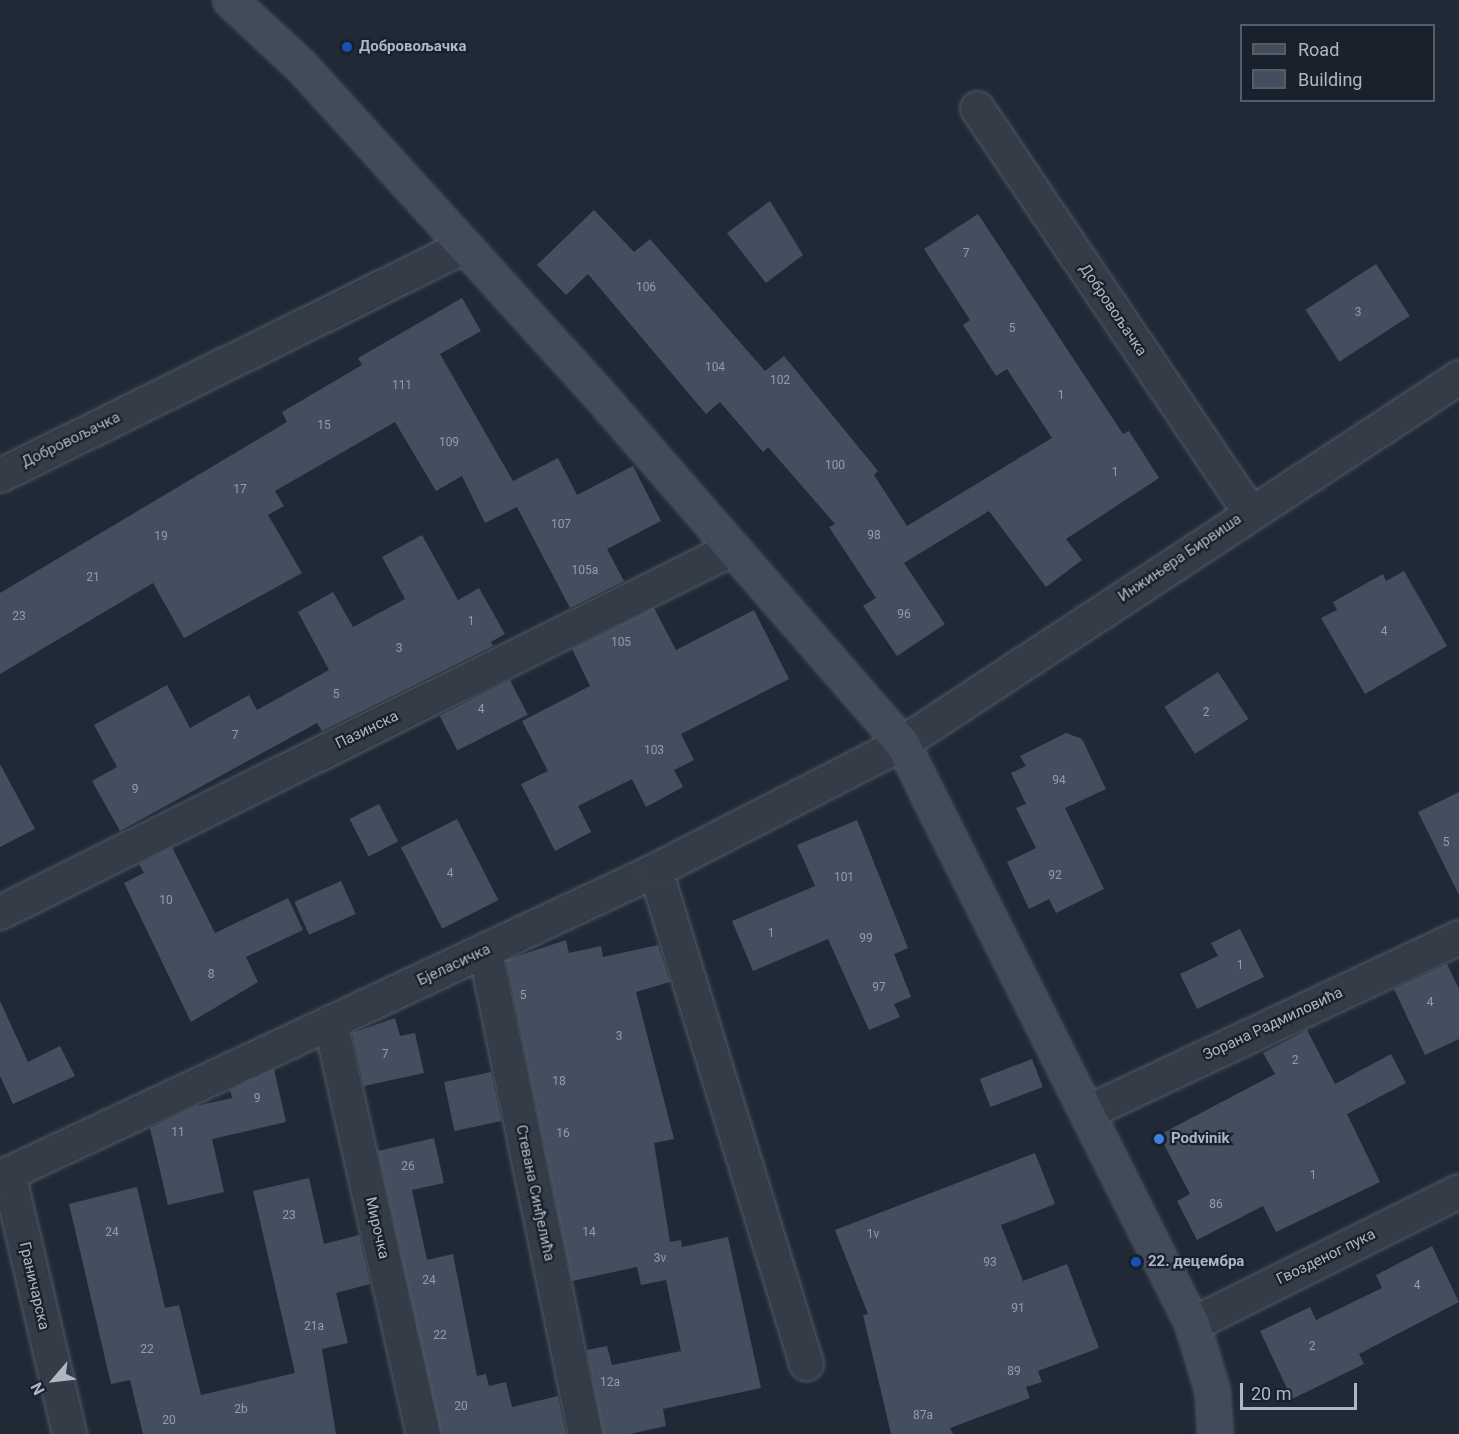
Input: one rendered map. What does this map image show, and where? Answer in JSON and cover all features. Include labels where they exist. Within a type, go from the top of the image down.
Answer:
[{"type":"street","points":[[230,0],[302,67],[464,246],[733,548],[902,743],[1192,1324],[1212,1390],[1215,1434]]},
{"type":"street","name":"Добровољачка","points":[[977,108],[1249,512]]},
{"type":"street","name":"Добровољачка","points":[[0,475],[464,246]]},
{"type":"street","name":"Инжињера Бирвиша","points":[[902,743],[1249,512],[1459,377]]},
{"type":"street","name":"Пазинска","points":[[0,912],[733,548]]},
{"type":"street","name":"Бјеласичка","points":[[4,1175],[655,870],[902,743]]},
{"type":"street","points":[[655,870],[806,1363]]},
{"type":"street","name":"Зорана Радмиловића","points":[[1087,1112],[1459,937]]},
{"type":"street","name":"Стевана Синђелића","points":[[485,951],[585,1434]]},
{"type":"street","name":"Мирочка","points":[[330,1022],[423,1434]]},
{"type":"street","name":"Граничарска","points":[[4,1175],[69,1434]]},
{"type":"street","name":"Гвозденог пука","points":[[1192,1324],[1459,1191]]},
{"type":"building","points":[[770,201],[803,255],[766,283],[727,233]]},
{"type":"building","points":[[594,210],[634,252],[650,239],[765,371],[784,356],[878,471],[874,475],[907,526],[1052,438],[1007,369],[996,376],[963,325],[970,320],[924,249],[978,214],[1123,434],[1129,431],[1159,478],[1066,539],[1082,560],[1046,587],[989,511],[904,563],[945,624],[897,656],[863,606],[876,598],[829,527],[835,524],[768,447],[763,452],[720,402],[706,414],[588,274],[566,295],[537,265]]},
{"type":"building","points":[[1376,264],[1410,316],[1339,362],[1306,310]]},
{"type":"building","points":[[462,298],[481,331],[440,354],[513,481],[558,458],[577,495],[633,466],[661,521],[607,549],[624,581],[570,608],[517,507],[485,523],[462,476],[436,491],[395,422],[275,491],[284,506],[268,515],[302,573],[184,638],[153,583],[0,674],[0,593],[287,422],[282,412],[362,365],[358,358]]},
{"type":"building","points":[[422,535],[458,600],[479,588],[505,634],[491,642],[493,646],[322,731],[317,723],[120,831],[92,781],[117,767],[94,725],[167,685],[190,728],[249,695],[257,710],[329,670],[298,612],[333,592],[353,627],[405,599],[382,557]]},
{"type":"building","points":[[1404,571],[1447,646],[1365,694],[1321,618],[1337,610],[1333,602],[1383,574],[1386,581]]},
{"type":"building","points":[[654,608],[676,650],[754,610],[789,679],[681,734],[694,760],[674,770],[683,787],[646,807],[632,779],[578,806],[591,832],[555,851],[521,784],[548,771],[522,721],[590,686],[572,649]]},
{"type":"building","points":[[1218,672],[1248,719],[1195,754],[1164,707]]},
{"type":"building","points":[[510,680],[528,715],[457,751],[440,716]]},
{"type":"building","points":[[1066,733],[1082,739],[1106,789],[1065,808],[1104,889],[1056,913],[1049,899],[1029,909],[1007,862],[1036,848],[1016,808],[1026,804],[1011,773],[1026,766],[1020,756]]},
{"type":"building","points":[[0,764],[35,829],[0,847]]},
{"type":"building","points":[[1459,792],[1459,895],[1418,812]]},
{"type":"building","points":[[379,804],[398,841],[369,856],[350,819]]},
{"type":"building","points":[[457,819],[498,900],[442,929],[401,848]]},
{"type":"building","points":[[857,820],[908,948],[894,954],[911,997],[894,1004],[900,1017],[869,1030],[828,939],[753,971],[732,921],[815,886],[797,845]]},
{"type":"building","points":[[172,847],[215,933],[288,898],[303,930],[246,957],[258,982],[191,1022],[124,883],[144,873],[139,864]]},
{"type":"building","points":[[341,881],[356,914],[309,935],[294,902]]},
{"type":"building","points":[[1240,929],[1264,977],[1197,1009],[1180,974],[1218,956],[1211,943]]},
{"type":"building","points":[[566,940],[569,953],[601,946],[603,957],[658,945],[670,982],[636,992],[674,1139],[654,1143],[670,1242],[681,1240],[682,1247],[728,1237],[761,1388],[663,1409],[666,1426],[630,1434],[603,1434],[587,1350],[607,1346],[612,1365],[681,1351],[666,1280],[641,1285],[637,1267],[572,1281],[506,960]]},
{"type":"building","points":[[1447,964],[1459,989],[1459,1039],[1425,1055],[1394,989]]},
{"type":"building","points":[[0,1001],[28,1062],[60,1046],[75,1076],[13,1104],[0,1076]]},
{"type":"building","points":[[395,1018],[400,1036],[415,1033],[424,1073],[364,1086],[352,1033]]},
{"type":"building","points":[[1307,1030],[1335,1084],[1391,1054],[1406,1083],[1347,1114],[1380,1182],[1276,1232],[1263,1206],[1197,1240],[1177,1201],[1190,1194],[1159,1135],[1275,1074],[1263,1053]]},
{"type":"building","points":[[1032,1059],[1043,1087],[990,1107],[980,1079]]},
{"type":"building","points":[[274,1069],[286,1122],[212,1139],[224,1192],[168,1205],[150,1128],[196,1106],[232,1098],[230,1090]]},
{"type":"building","points":[[491,1072],[501,1121],[454,1131],[444,1082]]},
{"type":"building","points":[[434,1138],[444,1183],[412,1190],[427,1260],[453,1254],[477,1376],[486,1374],[489,1386],[506,1382],[512,1407],[558,1396],[566,1434],[441,1434],[378,1151]]},
{"type":"building","points":[[1035,1153],[1055,1204],[1001,1225],[1023,1281],[1067,1264],[1099,1348],[1038,1371],[1042,1382],[1026,1387],[1030,1398],[950,1428],[953,1434],[891,1434],[863,1315],[868,1314],[835,1230]]},
{"type":"building","points":[[309,1178],[324,1244],[359,1235],[370,1284],[336,1293],[348,1343],[322,1349],[336,1434],[143,1434],[130,1380],[111,1384],[69,1204],[137,1187],[165,1308],[179,1305],[201,1395],[295,1373],[253,1191]]},
{"type":"building","points":[[1432,1246],[1459,1302],[1359,1354],[1364,1364],[1292,1399],[1260,1331],[1310,1307],[1316,1320],[1382,1288],[1376,1275]]},
{"type":"place","name":"Добровољачка","points":[[347,47]]},
{"type":"place","name":"Podvinik","points":[[1159,1139]]},
{"type":"place","name":"22. децембра","points":[[1136,1262]]}]
